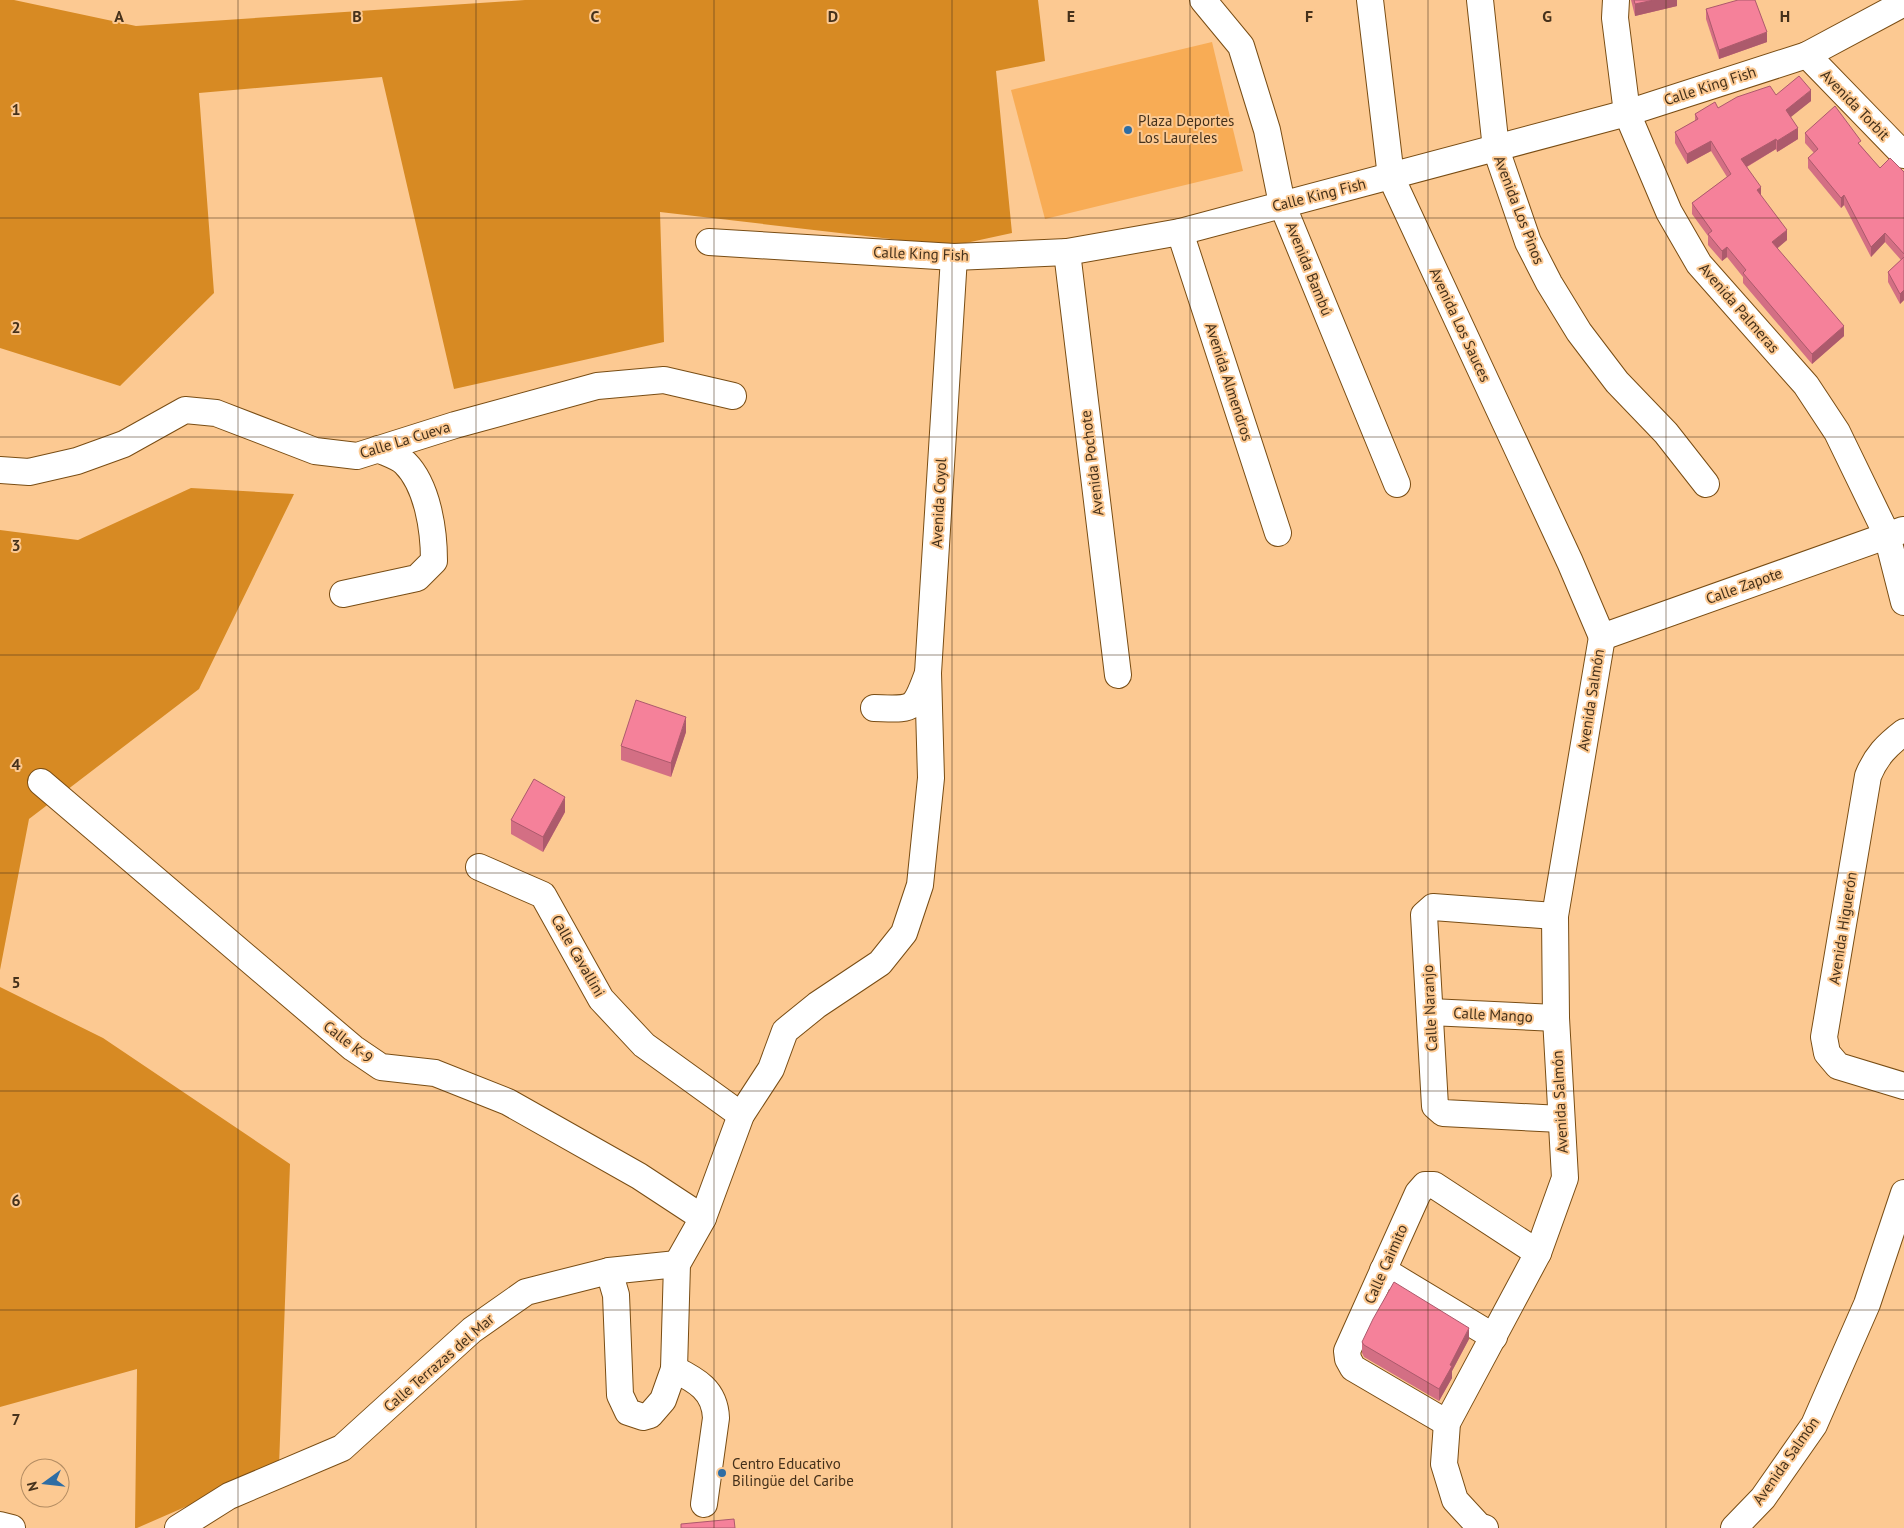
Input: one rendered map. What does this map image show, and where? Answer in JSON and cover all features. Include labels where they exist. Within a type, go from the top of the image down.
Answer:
[{"type":"street","name":"Avenida Bambú","points":[[1203,0],[1241,46],[1267,130],[1282,204],[1397,484]]},
{"type":"street","name":"Avenida Los Sauces","points":[[1370,0],[1391,177],[1570,562],[1602,637]]},
{"type":"street","name":"Avenida Los Pinos","points":[[1480,0],[1496,149],[1528,242],[1549,283],[1580,332],[1618,382],[1666,433],[1706,484]]},
{"type":"street","name":"Avenida Palmeras","points":[[1616,0],[1615,18],[1627,113],[1669,212],[1699,264],[1806,386],[1837,432],[1896,532],[1904,602]]},
{"type":"street","name":"Calle King Fish","points":[[709,242],[954,257],[1067,252],[1180,232],[1627,113],[1807,55],[1904,3]]},
{"type":"street","name":"Avenida Torbit","points":[[1807,55],[1904,155]]},
{"type":"street","name":"Avenida Almendros","points":[[1180,232],[1278,533]]},
{"type":"street","name":"Avenida Pochote","points":[[1067,252],[1118,675]]},
{"type":"street","name":"Avenida Coyol","points":[[874,708],[906,708],[918,700],[928,674],[954,257]]},
{"type":"street","name":"Calle La Cueva","points":[[0,470],[29,472],[77,461],[124,444],[185,410],[216,412],[315,451],[357,456],[455,425],[597,386],[664,380],[733,396]]},
{"type":"street","points":[[343,594],[417,578],[434,562],[434,537],[424,494],[405,462],[378,449]]},
{"type":"street","name":"Calle Zapote","points":[[1602,637],[1896,532]]},
{"type":"street","name":"Avenida Salmón","points":[[1485,1528],[1479,1526],[1454,1500],[1444,1464],[1447,1424],[1538,1253],[1565,1178],[1556,1018],[1556,916],[1602,637]]},
{"type":"street","points":[[609,1271],[616,1295],[620,1395],[628,1412],[643,1417],[656,1410],[663,1400],[674,1369],[677,1264],[703,1218],[741,1116],[771,1069],[785,1031],[817,1005],[880,963],[904,932],[920,885],[931,778],[928,674]]},
{"type":"street","name":"Avenida Higuerón","points":[[1904,732],[1888,744],[1875,759],[1868,776],[1824,1037],[1827,1053],[1838,1066],[1904,1086]]},
{"type":"street","name":"Calle K-9","points":[[41,782],[352,1048],[381,1067],[435,1073],[508,1102],[639,1176],[703,1218]]},
{"type":"street","name":"Calle Cavallini","points":[[479,867],[543,895],[602,999],[644,1045],[741,1116]]},
{"type":"street","name":"Calle Naranjo","points":[[1556,916],[1433,907],[1424,914],[1435,1106],[1438,1111],[1443,1114],[1561,1119]]},
{"type":"street","name":"Calle Mango","points":[[1430,1012],[1556,1018]]},
{"type":"street","name":"Calle Caimito","points":[[1447,1424],[1353,1368],[1348,1359],[1347,1351],[1418,1192],[1425,1185],[1434,1185],[1538,1253]]},
{"type":"street","name":"Avenida Salmón","points":[[1734,1528],[1763,1498],[1814,1425],[1868,1304],[1904,1193]]},
{"type":"street","name":"Calle Terrazas del Mar","points":[[178,1528],[229,1496],[342,1448],[472,1330],[526,1292],[609,1271],[677,1264]]},
{"type":"street","points":[[1383,1270],[1494,1337]]},
{"type":"street","points":[[674,1369],[704,1386],[715,1406],[716,1418],[704,1504]]},
{"type":"street","points":[[0,1526],[12,1528]]},
{"type":"shaded area","points":[[0,0],[14,0],[136,26],[525,0],[1038,0],[1045,61],[996,71],[1012,233],[952,246],[660,212],[664,342],[454,389],[382,77],[199,93],[214,293],[120,386],[0,348]]},
{"type":"shaded area","name":"Plaza Deportes Los Laureles","points":[[1212,42],[1243,171],[1045,219],[1011,90]]},
{"type":"shaded area","points":[[191,488],[294,494],[199,689],[29,819],[0,970],[0,530],[78,540]]},
{"type":"shaded area","points":[[0,987],[103,1038],[290,1164],[279,1466],[137,1528],[135,1528],[137,1369],[0,1407]]},
{"type":"building","points":[[1634,0],[1654,0],[1635,4]]},
{"type":"building","points":[[1738,0],[1755,0],[1767,32],[1719,50],[1706,9]]},
{"type":"building","points":[[1799,76],[1811,90],[1786,110],[1798,128],[1741,159],[1761,187],[1757,190],[1787,230],[1772,242],[1844,326],[1812,354],[1743,273],[1746,270],[1727,247],[1722,251],[1708,234],[1712,231],[1692,203],[1731,174],[1711,141],[1687,154],[1675,132],[1698,119],[1695,114],[1715,102],[1718,108],[1737,97],[1770,86],[1776,95]]},
{"type":"building","points":[[1835,106],[1861,141],[1858,143],[1880,168],[1890,158],[1904,172],[1904,254],[1885,233],[1871,247],[1844,195],[1841,198],[1808,158],[1818,149],[1805,133]]},
{"type":"building","points":[[1904,257],[1904,290],[1900,294],[1888,272]]},
{"type":"building","points":[[636,700],[686,717],[671,763],[621,746]]},
{"type":"building","points":[[534,779],[565,797],[543,837],[511,820]]},
{"type":"building","points":[[1394,1282],[1469,1328],[1450,1365],[1452,1366],[1439,1389],[1364,1345],[1362,1342]]},
{"type":"building","points":[[734,1519],[735,1528],[681,1528],[681,1524]]},
{"type":"place","name":"Plaza Deportes Los Laureles","points":[[1128,130]]},
{"type":"place","name":"Centro Educativo Bilingüe del Caribe","points":[[722,1473]]}]
